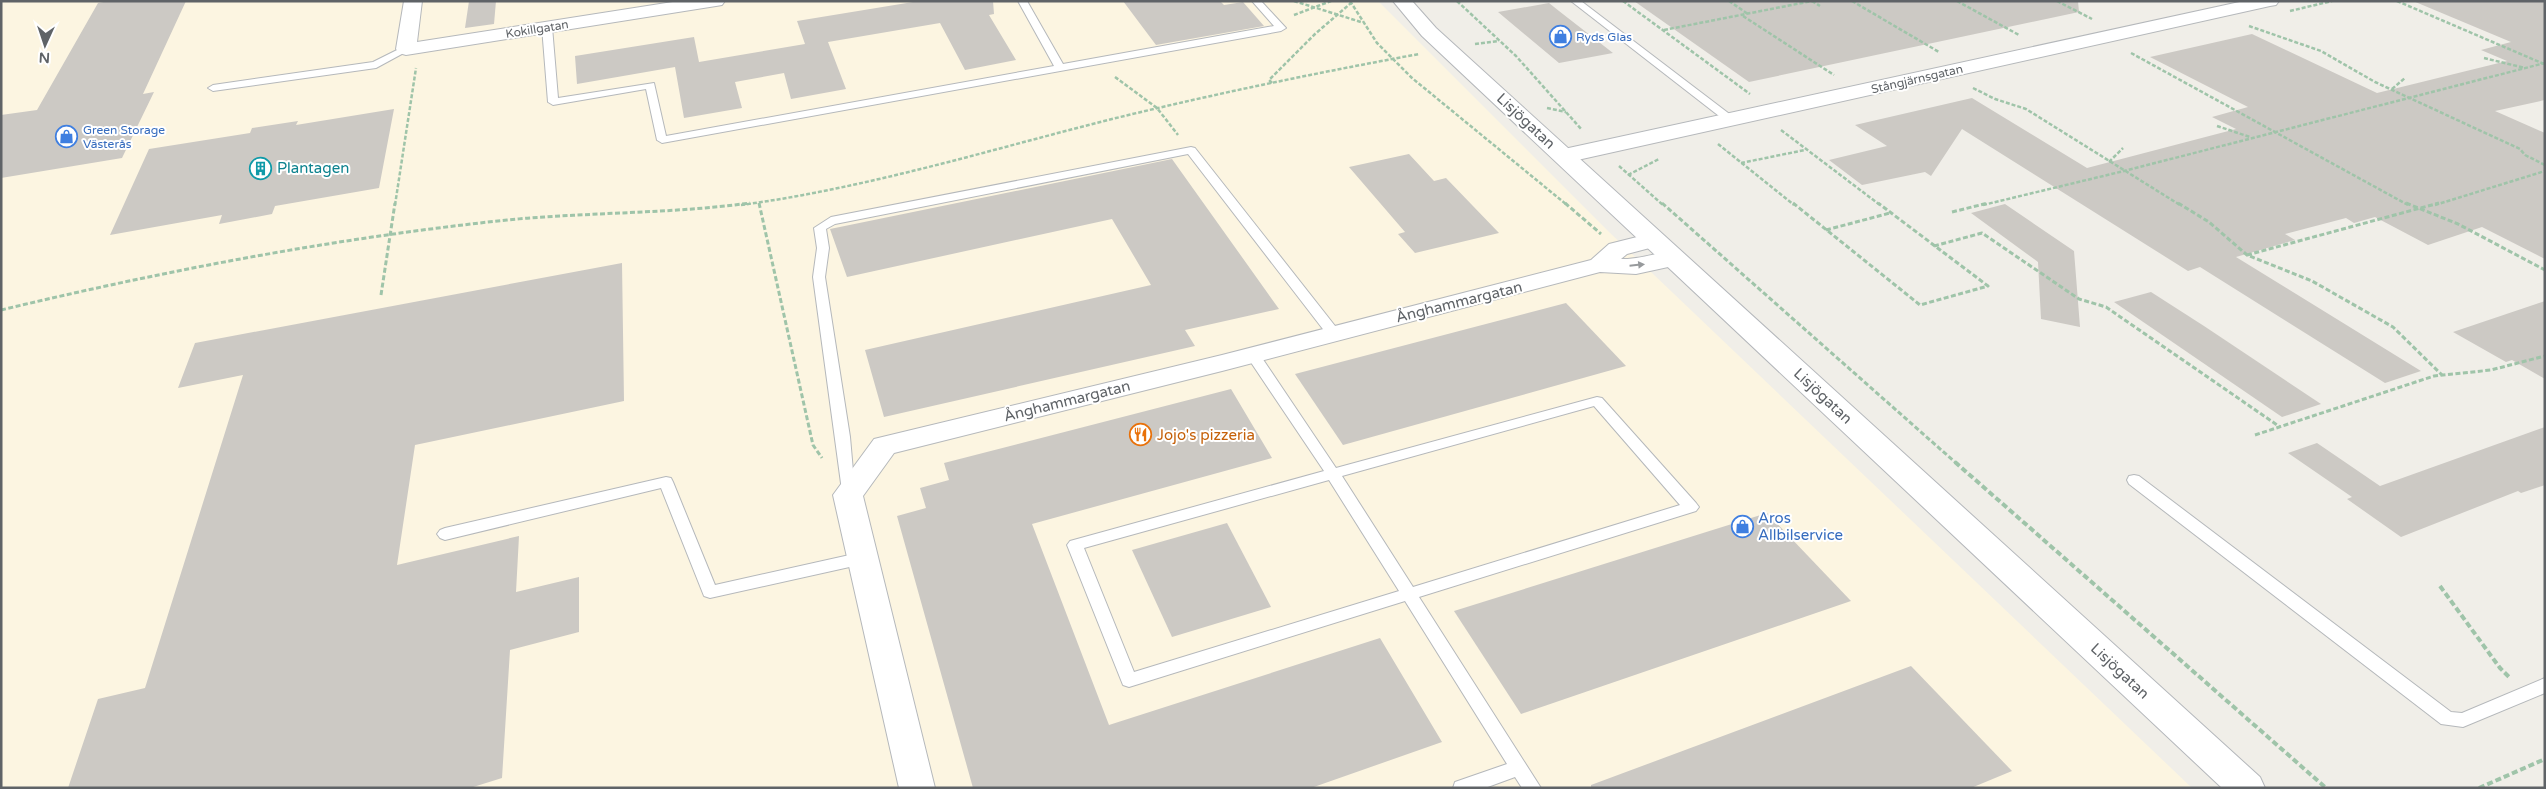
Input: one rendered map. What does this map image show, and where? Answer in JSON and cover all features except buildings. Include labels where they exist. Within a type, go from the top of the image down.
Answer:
[{"type":"street","points":[[412,55],[413,1]]},
{"type":"street","name":"Kokillgatan","points":[[412,55],[547,27],[716,1]]},
{"type":"street","name":"Lisjögatan","points":[[1402,1],[1429,32],[2247,788]]},
{"type":"street","name":"Stångjärnsgatan","points":[[1564,156],[1732,121],[2270,1]]},
{"type":"street","name":"Ånghammargatan","points":[[848,495],[884,446],[1334,334],[1609,257],[1653,240]]},
{"type":"street","name":"Ånghammargatan","points":[[1609,257],[1636,266],[1673,259]]},
{"type":"street","points":[[848,495],[918,788]]},
{"type":"lane","points":[[1022,1],[1060,68]]},
{"type":"lane","points":[[547,27],[552,102],[650,85],[662,140],[1281,28],[1256,1]]},
{"type":"lane","points":[[1575,1],[1732,121]]},
{"type":"lane","points":[[212,88],[376,65],[412,55]]},
{"type":"lane","points":[[848,495],[843,437],[819,278],[823,248],[820,228],[831,221],[1191,150],[1334,334]]},
{"type":"lane","points":[[1253,355],[1333,474],[1407,594],[1532,788]]},
{"type":"lane","points":[[1597,401],[1691,507],[1407,594],[1129,680],[1075,546],[1597,401]]},
{"type":"lane","points":[[2134,480],[2439,715],[2455,721],[2463,720],[2545,684]]},
{"type":"lane","points":[[445,534],[666,482],[710,592],[863,558]]},
{"type":"lane","points":[[1462,788],[1519,768]]},
{"type":"path","points":[[1294,1],[1361,22]]},
{"type":"path","points":[[1275,22],[1331,1]]},
{"type":"path","points":[[1457,1],[1516,56],[1582,130]]},
{"type":"path","points":[[1623,1],[1753,96]]},
{"type":"path","points":[[1729,1],[1748,14]]},
{"type":"path","points":[[1664,30],[1812,1],[1820,6]]},
{"type":"path","points":[[1852,1],[1944,55]]},
{"type":"path","points":[[1957,1],[2024,38]]},
{"type":"path","points":[[2056,1],[2098,22]]},
{"type":"path","points":[[2398,1],[2544,64]]},
{"type":"path","points":[[1272,84],[1269,80],[1350,2],[1361,22],[1391,59],[1420,86],[1541,182],[1609,257]]},
{"type":"path","points":[[1772,9],[1777,13]]},
{"type":"path","points":[[1743,15],[1839,78]]},
{"type":"path","points":[[2247,25],[2269,36],[2301,42],[2323,52],[2410,98],[2520,149],[2525,156],[2545,166]]},
{"type":"path","points":[[1474,45],[1499,40]]},
{"type":"path","points":[[2129,52],[2418,210],[2458,224],[2545,270]]},
{"type":"path","points":[[1,310],[185,269],[391,233],[514,220],[759,202],[851,186],[938,166],[1156,108],[1426,53]]},
{"type":"path","points":[[381,295],[391,233],[412,55]]},
{"type":"path","points":[[2484,58],[2526,68]]},
{"type":"path","points":[[1094,62],[1156,108],[1191,150]]},
{"type":"path","points":[[1952,212],[2124,171],[2544,64]]},
{"type":"path","points":[[2392,89],[2405,78]]},
{"type":"path","points":[[1971,87],[1995,99],[2026,109],[2209,222],[2246,255],[2258,262],[2312,281],[2393,327],[2442,375]]},
{"type":"path","points":[[1713,140],[1920,305],[1988,286],[1774,126]]},
{"type":"path","points":[[2218,126],[2252,138]]},
{"type":"path","points":[[2109,162],[2123,148]]},
{"type":"path","points":[[1741,162],[1806,150]]},
{"type":"path","points":[[2246,255],[2418,210],[2545,171]]},
{"type":"path","points":[[1628,175],[2326,788]]},
{"type":"path","points":[[759,202],[813,445],[823,459]]},
{"type":"path","points":[[1826,230],[1891,213]]},
{"type":"path","points":[[1934,246],[1982,233],[2079,299],[2106,306],[2280,427]]},
{"type":"path","points":[[2256,435],[2434,376],[2491,370],[2545,356]]},
{"type":"path","points":[[2440,586],[2500,668],[2525,693]]},
{"type":"path","points":[[2479,788],[2545,758]]},
{"type":"shaded area","points":[[1,1],[1378,1],[1608,231],[2192,788],[1,788]]},
{"type":"place","name":"Ryds Glas","points":[[1560,37]]},
{"type":"place","name":"Green Storage Västerås","points":[[67,137]]},
{"type":"place","name":"Plantagen","points":[[261,168]]},
{"type":"place","name":"Jojo's pizzeria","points":[[1141,435]]},
{"type":"place","name":"Aros Allbilservice","points":[[1742,527]]}]
